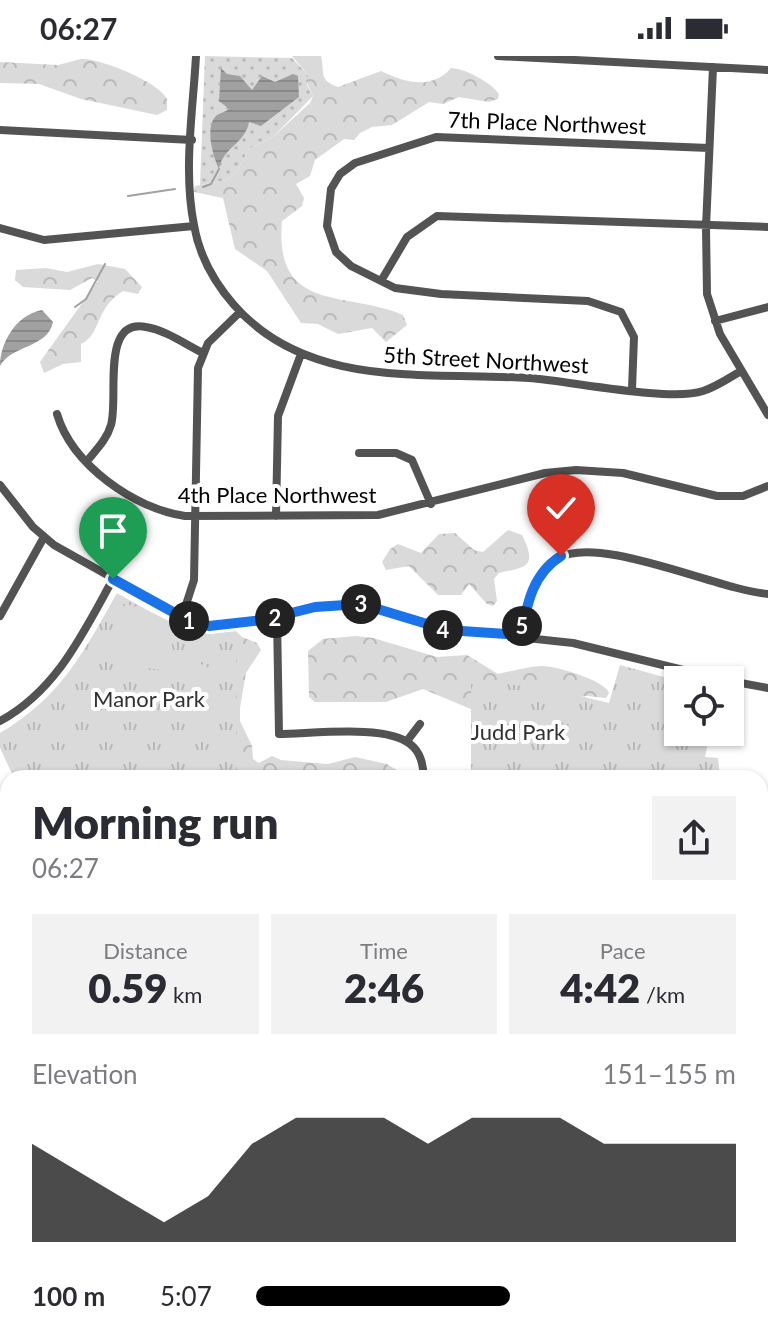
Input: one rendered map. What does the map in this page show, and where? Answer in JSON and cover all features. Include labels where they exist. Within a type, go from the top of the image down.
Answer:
[{"type":"street","name":"5th Street Northwest","points":[[196,56],[192,140],[194,226],[215,280],[240,312],[272,339],[301,354],[368,371],[545,379],[666,394],[697,392],[741,371]]},
{"type":"street","points":[[498,56],[667,60],[713,67],[768,70]]},
{"type":"street","points":[[713,67],[705,281],[715,321],[768,415]]},
{"type":"street","points":[[0,130],[192,140]]},
{"type":"street","name":"7th Place Northwest","points":[[381,281],[342,260],[332,242],[327,216],[331,189],[347,168],[436,137],[709,148]]},
{"type":"street","points":[[632,389],[634,337],[627,319],[611,307],[588,301],[418,292],[381,281],[407,237],[437,216],[768,227]]},
{"type":"street","points":[[0,228],[44,240],[194,226]]},
{"type":"street","points":[[715,321],[768,307]]},
{"type":"street","points":[[182,617],[194,588],[196,388],[203,353],[215,335],[240,312]]},
{"type":"street","points":[[87,461],[110,428],[115,407],[115,352],[122,333],[133,327],[146,327],[203,353]]},
{"type":"street","points":[[276,516],[278,416],[301,354]]},
{"type":"street","name":"4th Place Northwest","points":[[57,414],[69,439],[111,484],[165,512],[195,516],[378,515],[545,473],[576,470],[623,473],[717,496],[743,496],[768,486]]},
{"type":"street","points":[[359,453],[396,453],[412,460],[431,504]]},
{"type":"street","points":[[0,485],[44,537],[182,617],[217,626],[277,617],[315,607],[361,604],[447,630],[521,635],[605,649],[670,666]]},
{"type":"street","points":[[0,616],[44,537]]},
{"type":"street","points":[[521,635],[526,606],[540,577],[554,561],[575,551],[608,553],[768,594]]},
{"type":"street","points":[[0,721],[26,704],[54,678],[75,648],[113,579]]},
{"type":"street","points":[[277,617],[279,734],[378,733],[407,741],[419,755],[422,770]]},
{"type":"street","points":[[744,684],[768,688]]},
{"type":"street","points":[[407,741],[420,724]]},
{"type":"green space","points":[[205,56],[292,58],[308,75],[307,85],[313,96],[274,136],[249,149],[237,171],[227,180],[200,185]]},
{"type":"green space","points":[[292,56],[321,56],[325,78],[338,87],[381,71],[408,81],[426,82],[435,80],[451,68],[477,77],[499,94],[498,99],[489,102],[459,97],[443,104],[429,102],[392,125],[372,127],[354,140],[344,139],[315,160],[310,176],[296,184],[304,198],[302,206],[282,221],[283,251],[289,271],[301,285],[318,294],[403,315],[407,325],[386,342],[372,328],[338,334],[318,324],[301,323],[267,271],[235,249],[223,198],[194,192],[195,186],[227,180],[237,171],[249,149],[274,136],[310,103],[313,96],[306,81],[308,75]]},
{"type":"green space","points":[[81,59],[114,67],[153,85],[167,99],[167,110],[157,115],[81,99],[39,84],[0,83],[0,62],[58,65]]},
{"type":"green space","points":[[98,264],[125,269],[142,287],[138,294],[123,291],[107,305],[88,340],[81,344],[81,362],[63,364],[44,373],[40,362],[98,281],[92,278],[70,290],[23,287],[15,280],[16,270],[46,268],[67,272]]},
{"type":"green space","points":[[508,530],[522,535],[529,560],[522,567],[499,573],[494,579],[497,601],[493,606],[487,604],[469,584],[461,595],[438,595],[409,566],[386,570],[382,562],[390,549],[398,544],[421,553],[439,534],[455,533],[474,550],[483,552]]},
{"type":"green space","name":"Manor Park","points":[[117,593],[188,628],[219,635],[236,635],[236,770],[10,770],[0,748],[0,733],[55,689],[81,654]]},
{"type":"green space","points":[[125,604],[148,612],[164,627],[172,647],[171,671],[115,664],[110,658]]},
{"type":"green space","points":[[236,631],[257,643],[261,650],[246,673],[240,708],[240,721],[252,746],[253,759],[259,763],[272,756],[281,760],[328,764],[355,757],[387,764],[396,770],[212,770],[214,633]]},
{"type":"green space","points":[[356,636],[437,657],[467,655],[498,674],[536,667],[557,668],[590,679],[609,693],[606,698],[587,696],[473,710],[423,689],[386,702],[315,702],[309,697],[308,651],[323,639]]},
{"type":"green space","points":[[183,655],[223,675],[214,693],[174,674]]},
{"type":"green space","name":"Judd Park","points":[[620,665],[664,677],[664,746],[707,746],[705,757],[718,758],[719,770],[471,770],[471,680],[551,689],[609,703]]},
{"type":"shaded area","points":[[221,68],[227,74],[240,76],[252,90],[262,76],[275,82],[293,74],[298,76],[299,97],[261,126],[249,122],[243,136],[225,155],[219,169],[210,134],[213,120],[229,109],[219,101]]},
{"type":"shaded area","points":[[42,310],[53,322],[50,330],[37,342],[5,359],[0,366],[6,340],[17,324]]},
{"type":"waterway","points":[[203,187],[211,184],[219,169]]},
{"type":"waterway","points":[[128,196],[175,189]]},
{"type":"waterway","points":[[75,307],[86,299],[105,264]]},
{"type":"route","points":[[113,579],[182,617],[209,626],[263,620],[315,607],[361,604],[389,610],[434,628],[521,635],[526,606],[534,585],[546,568],[561,556]]}]
